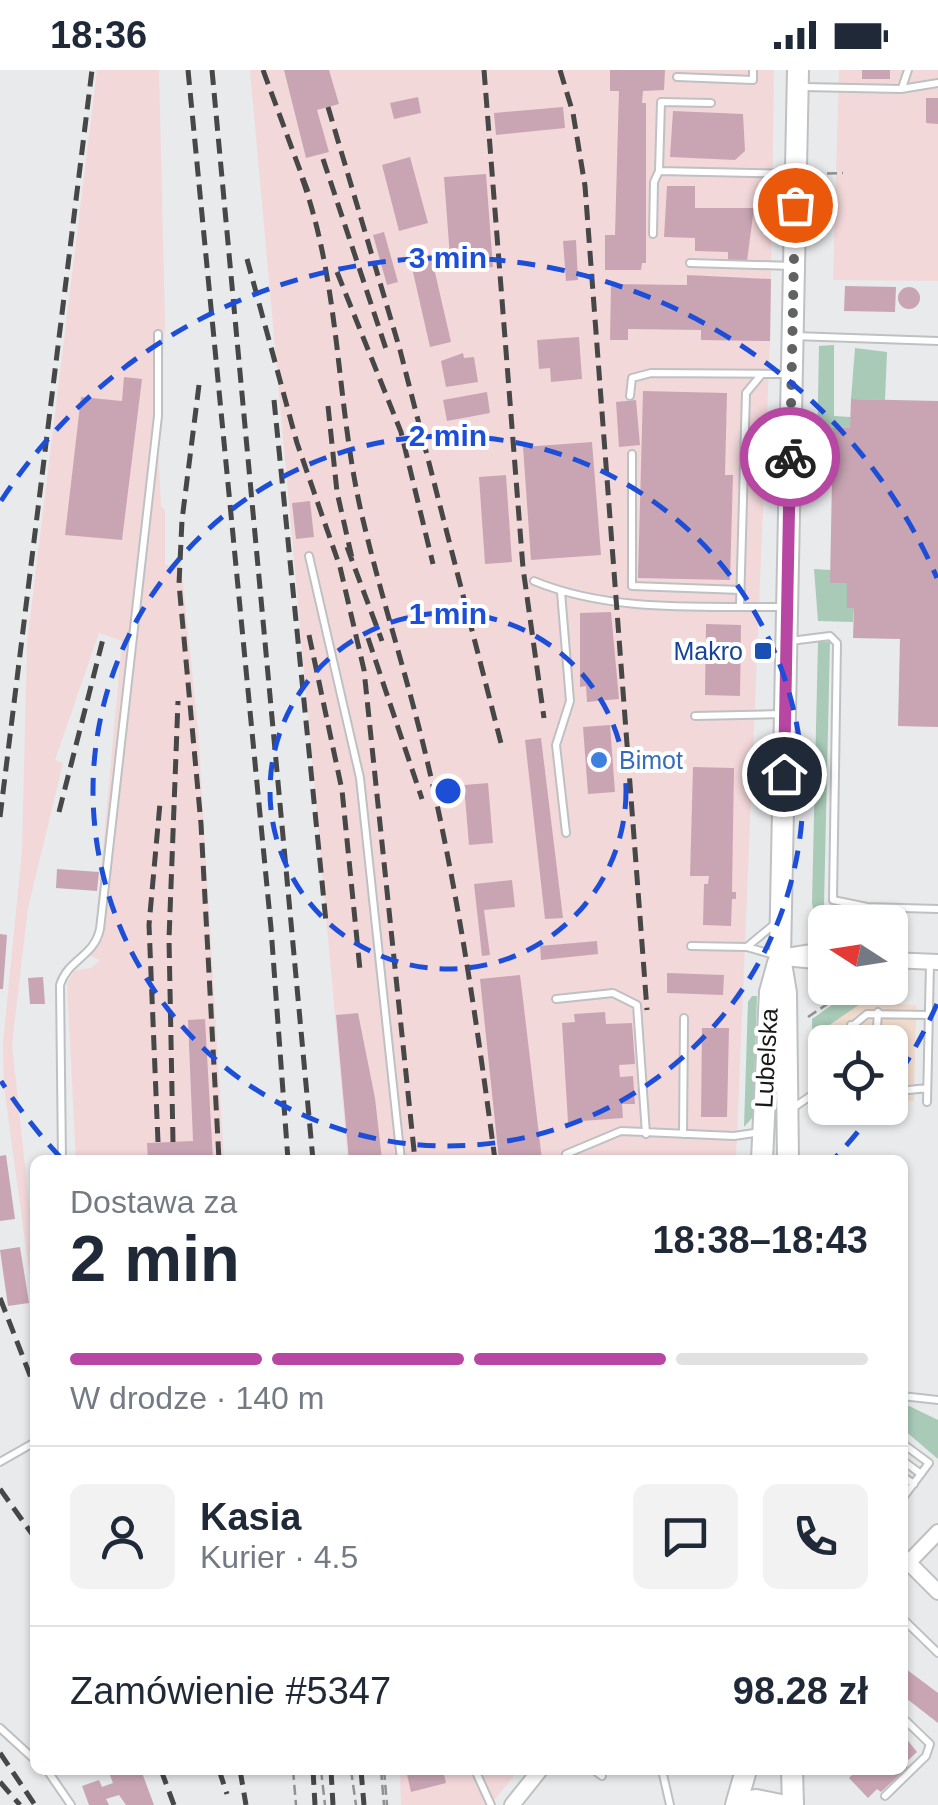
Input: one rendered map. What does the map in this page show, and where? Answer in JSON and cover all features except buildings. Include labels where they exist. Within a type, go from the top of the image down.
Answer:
[{"type":"street","name":"Lubelska","points":[[788,1155],[786,992],[780,957],[780,920],[798,78]]},
{"type":"street","points":[[780,957],[808,953]]},
{"type":"street","name":"Lubelska","points":[[762,1155],[770,992],[780,957]]},
{"type":"street","points":[[780,957],[808,960]]},
{"type":"street","points":[[908,961],[934,962]]},
{"type":"street","points":[[908,1557],[938,1532]]},
{"type":"street","points":[[908,1561],[938,1592]]},
{"type":"street","points":[[512,1805],[536,1775]]},
{"type":"street","points":[[745,1775],[736,1805],[756,1800],[780,1805]]},
{"type":"street","points":[[792,1775],[793,1805]]},
{"type":"lane","points":[[677,78],[752,80],[753,70]]},
{"type":"lane","points":[[901,89],[908,70]]},
{"type":"lane","points":[[798,78],[901,89],[938,83]]},
{"type":"lane","points":[[653,234],[661,102],[711,103]]},
{"type":"lane","points":[[659,171],[796,174]]},
{"type":"lane","points":[[690,263],[794,266]]},
{"type":"lane","points":[[62,1155],[60,985],[70,965],[86,957],[96,944],[100,929],[158,416],[158,334]]},
{"type":"lane","points":[[792,336],[938,342]]},
{"type":"lane","points":[[630,396],[632,378],[651,373],[792,374]]},
{"type":"lane","points":[[740,606],[746,394],[761,375]]},
{"type":"lane","points":[[632,454],[632,586],[741,590]]},
{"type":"lane","points":[[309,556],[360,778],[400,1155]]},
{"type":"lane","points":[[534,581],[561,592],[615,602],[787,606]]},
{"type":"lane","points":[[561,592],[570,701],[556,745],[566,832]]},
{"type":"lane","points":[[786,642],[815,635],[830,636],[837,643],[833,900],[867,907],[938,909]]},
{"type":"lane","points":[[695,716],[785,714]]},
{"type":"lane","points":[[747,947],[780,920]]},
{"type":"lane","points":[[691,946],[747,947],[780,957]]},
{"type":"lane","points":[[927,1102],[928,1005],[934,962]]},
{"type":"lane","points":[[556,999],[613,993],[637,1005],[646,1134]]},
{"type":"lane","points":[[928,1005],[938,1006]]},
{"type":"lane","points":[[851,1024],[878,1012],[929,1015]]},
{"type":"lane","points":[[877,1025],[878,1012]]},
{"type":"lane","points":[[683,1134],[684,1018]]},
{"type":"lane","points":[[908,1090],[927,1088]]},
{"type":"lane","points":[[788,1110],[808,1097]]},
{"type":"lane","points":[[566,1154],[620,1131],[762,1132]]},
{"type":"lane","points":[[908,1397],[938,1400]]},
{"type":"lane","points":[[0,1462],[30,1445]]},
{"type":"lane","points":[[908,1447],[929,1463],[908,1491]]},
{"type":"lane","points":[[908,1464],[922,1474]]},
{"type":"lane","points":[[908,1480],[914,1484]]},
{"type":"lane","points":[[908,1624],[938,1653]]},
{"type":"lane","points":[[908,1723],[930,1744],[926,1756],[908,1774]]},
{"type":"lane","points":[[0,1728],[30,1755]]},
{"type":"lane","points":[[50,1775],[71,1805]]},
{"type":"lane","points":[[476,1775],[491,1805]]},
{"type":"lane","points":[[663,1775],[670,1805]]},
{"type":"lane","points":[[885,1796],[907,1775]]},
{"type":"path","points":[[796,174],[842,173]]},
{"type":"path","points":[[808,1018],[827,1005]]},
{"type":"path","points":[[293,1775],[296,1805]]},
{"type":"path","points":[[322,1775],[325,1805]]},
{"type":"path","points":[[353,1775],[356,1805]]},
{"type":"path","points":[[383,1775],[386,1805]]},
{"type":"shaded area","points":[[97,70],[159,70],[165,323],[158,446],[161,506],[165,510],[165,565],[181,565],[198,729],[224,1155],[76,1155],[67,984],[74,971],[91,968],[100,960],[82,952],[95,937],[122,641],[99,633],[55,760],[63,763],[28,908],[12,1044],[30,1212],[30,1277],[4,1087],[3,1043],[22,851],[27,643]]},
{"type":"shaded area","points":[[250,70],[774,70],[770,341],[736,1155],[348,1155]]},
{"type":"shaded area","points":[[839,70],[938,70],[938,281],[833,280]]},
{"type":"shaded area","points":[[858,1005],[916,1005],[914,1101],[908,1101],[908,1025],[828,1025]]},
{"type":"shaded area","points":[[400,1775],[515,1775],[490,1805],[401,1805]]},
{"type":"green space","points":[[834,345],[834,416],[851,417],[850,428],[833,449],[817,449],[819,346]]},
{"type":"green space","points":[[855,348],[887,352],[885,400],[851,399]]},
{"type":"green space","points":[[814,569],[831,570],[831,583],[847,583],[847,607],[854,608],[853,622],[818,621]]},
{"type":"green space","points":[[818,641],[830,642],[824,905],[812,903]]},
{"type":"green space","points":[[757,996],[753,1117],[744,1127],[748,1002]]},
{"type":"green space","points":[[832,1005],[859,1005],[829,1025],[812,1025],[812,1019]]},
{"type":"green space","points":[[908,1405],[938,1420],[938,1459],[908,1433]]},
{"type":"railway","points":[[0,817],[92,70]]},
{"type":"railway","points":[[188,70],[271,928],[288,1155]]},
{"type":"railway","points":[[212,70],[313,1155]]},
{"type":"railway","points":[[263,70],[308,192]]},
{"type":"railway","points":[[484,70],[523,568],[544,718]]},
{"type":"railway","points":[[560,70],[573,113],[585,186],[647,1010]]},
{"type":"railway","points":[[328,107],[400,350],[502,747]]},
{"type":"railway","points":[[323,159],[386,349]]},
{"type":"railway","points":[[302,178],[324,259],[360,507],[418,725],[448,857],[494,1155]]},
{"type":"railway","points":[[247,259],[297,443],[340,567],[364,670],[414,1155]]},
{"type":"railway","points":[[337,272],[401,432],[433,564]]},
{"type":"railway","points":[[199,385],[182,520],[179,584],[201,824],[219,1155]]},
{"type":"railway","points":[[274,400],[326,922]]},
{"type":"railway","points":[[328,406],[337,492],[352,558]]},
{"type":"railway","points":[[347,547],[382,641]]},
{"type":"railway","points":[[59,812],[104,635]]},
{"type":"railway","points":[[309,635],[342,790],[360,970]]},
{"type":"railway","points":[[368,638],[422,799]]},
{"type":"railway","points":[[173,1142],[169,939],[178,701]]},
{"type":"railway","points":[[158,1142],[149,925],[160,803]]},
{"type":"railway","points":[[0,1298],[30,1375]]},
{"type":"railway","points":[[0,1489],[30,1531]]},
{"type":"railway","points":[[0,1753],[35,1805]]},
{"type":"railway","points":[[163,1775],[174,1805]]},
{"type":"railway","points":[[221,1775],[227,1794]]},
{"type":"railway","points":[[241,1775],[246,1805]]},
{"type":"railway","points":[[313,1775],[315,1805]]},
{"type":"railway","points":[[331,1775],[333,1805]]},
{"type":"railway","points":[[361,1775],[364,1805]]},
{"type":"railway","points":[[0,1782],[20,1805]]},
{"type":"way so far","points":[[790,457],[795,205]]},
{"type":"place","name":"Makro","points":[[763,651]]},
{"type":"place","name":"Bimot","points":[[599,760]]},
{"type":"route","points":[[784,774],[790,457]]}]
